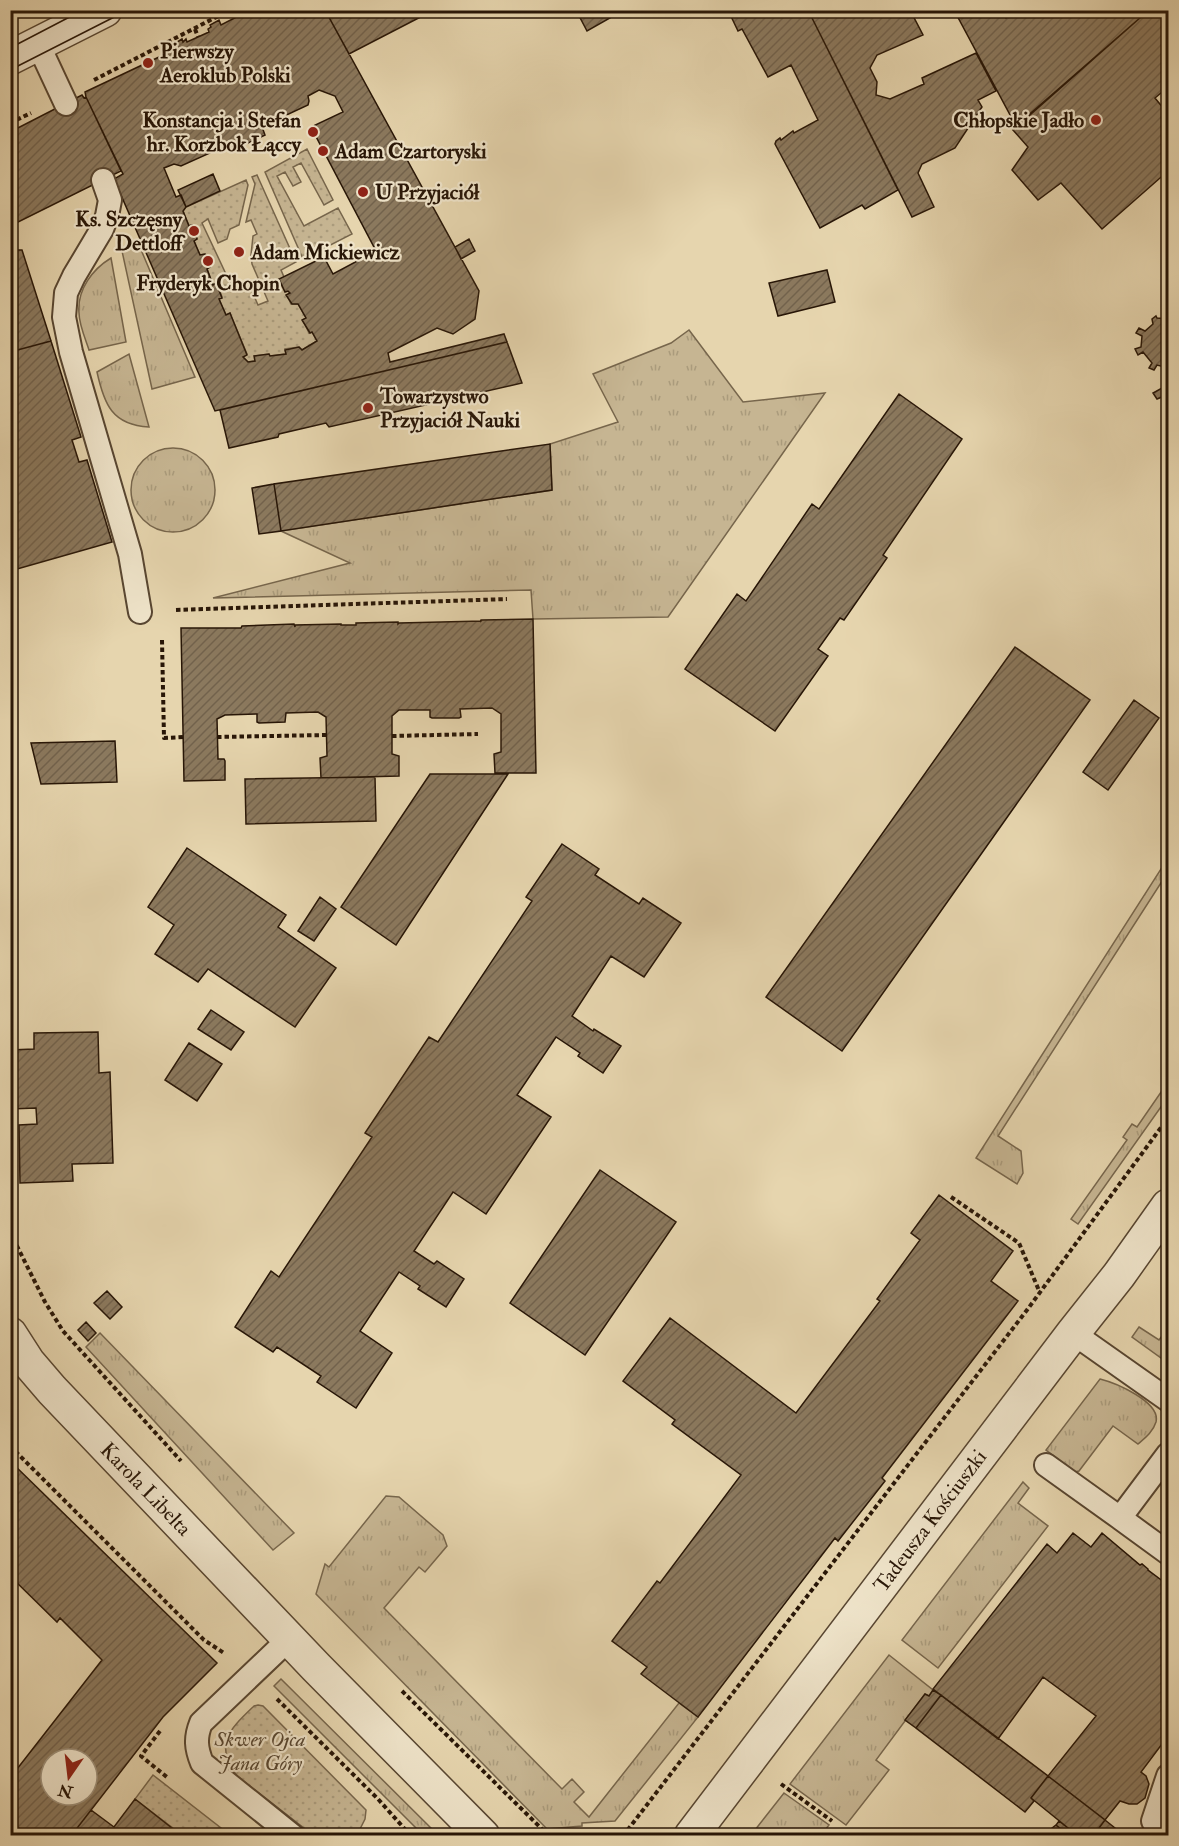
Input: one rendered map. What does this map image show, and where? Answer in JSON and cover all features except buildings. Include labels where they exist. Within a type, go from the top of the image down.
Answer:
[{"type":"street","points":[[24,51],[105,10]]},
{"type":"street","name":"Tadeusza Kościuszki","points":[[690,1836],[1119,1275],[1168,1206]]},
{"type":"street","name":"Karola Libelta","points":[[10,1334],[28,1362],[52,1390],[289,1639],[483,1836]]},
{"type":"lane","points":[[24,51],[64,100]]},
{"type":"lane","points":[[103,180],[110,200],[107,216],[66,293],[64,317],[71,352],[130,554],[141,612]]},
{"type":"lane","points":[[1073,1333],[1168,1400]]},
{"type":"lane","points":[[1120,1518],[1168,1454]]},
{"type":"lane","points":[[1046,1465],[1168,1553]]},
{"type":"lane","points":[[289,1639],[201,1723],[196,1736],[196,1749],[202,1763],[293,1836]]},
{"type":"lane","points":[[1153,1821],[1168,1776]]},
{"type":"path","points":[[10,123],[64,100],[230,10]]},
{"type":"path","points":[[195,29],[198,37]]},
{"type":"path","points":[[174,610],[507,599]]},
{"type":"path","points":[[162,634],[164,738],[183,737]]},
{"type":"path","points":[[392,736],[478,734]]},
{"type":"path","points":[[217,737],[326,735]]},
{"type":"path","points":[[623,1836],[1040,1293],[1168,1118]]},
{"type":"path","points":[[951,1197],[1019,1244],[1040,1293]]},
{"type":"path","points":[[10,1232],[45,1302],[63,1331],[189,1469]]},
{"type":"path","points":[[10,1446],[204,1640],[241,1664],[252,1674],[378,1799],[411,1836]]},
{"type":"path","points":[[402,1690],[549,1836]]},
{"type":"path","points":[[780,1784],[832,1821]]},
{"type":"green space","points":[[307,149],[333,200],[324,205],[301,163],[293,167],[301,182],[293,186],[285,172],[277,176],[304,226],[338,208],[352,234],[303,259],[265,172]]},
{"type":"green space","points":[[257,175],[296,262],[281,270],[284,277],[279,280],[285,291],[290,293],[287,295],[291,304],[298,304],[306,318],[303,320],[309,333],[312,332],[317,341],[302,350],[299,347],[285,349],[286,354],[255,356],[255,361],[248,362],[243,357],[247,354],[230,313],[226,315],[219,299],[222,297],[217,283],[213,285],[207,269],[210,267],[205,254],[200,255],[194,241],[197,239],[192,225],[189,226],[183,211],[186,207],[246,180],[248,185],[239,225],[230,229],[227,239],[218,243],[208,219],[202,223],[233,289],[253,281],[255,287],[251,289],[258,305],[268,301],[252,264],[253,236],[257,234],[251,220],[246,222],[255,184],[252,177]]},
{"type":"green space","points":[[139,245],[195,377],[152,389],[122,251]]},
{"type":"green space","points":[[111,258],[126,342],[89,350],[79,317],[79,304],[92,274]]},
{"type":"green space","points":[[689,330],[743,402],[825,393],[668,617],[533,619],[531,590],[213,598],[350,563],[281,531],[552,490],[550,444],[618,422],[593,374],[671,343]]},
{"type":"green space","points":[[129,354],[149,427],[126,422],[118,417],[103,394],[97,372]]},
{"type":"green space","points":[[173,448],[196,455],[208,467],[215,490],[208,513],[196,525],[173,532],[150,525],[138,513],[131,490],[138,467],[150,455]]},
{"type":"green space","points":[[1168,858],[1168,872],[998,1136],[1021,1151],[1023,1173],[1017,1184],[976,1158]]},
{"type":"green space","points":[[1168,1082],[1168,1097],[1078,1224],[1071,1219],[1127,1140],[1123,1137],[1132,1124],[1137,1127]]},
{"type":"green space","points":[[1139,1327],[1159,1340],[1168,1328],[1168,1363],[1132,1337]]},
{"type":"green space","points":[[100,1333],[294,1533],[273,1550],[86,1347]]},
{"type":"green space","points":[[1100,1379],[1126,1389],[1145,1401],[1156,1415],[1155,1426],[1138,1444],[1113,1426],[1079,1471],[1075,1472],[1046,1450]]},
{"type":"green space","points":[[1023,1482],[1029,1488],[1018,1503],[1048,1526],[938,1668],[902,1640]]},
{"type":"green space","points":[[386,1496],[399,1497],[443,1535],[447,1546],[425,1572],[419,1567],[384,1608],[562,1789],[572,1779],[584,1792],[574,1802],[589,1817],[679,1703],[698,1717],[615,1821],[582,1823],[582,1826],[547,1829],[316,1594],[325,1564],[329,1567]]},
{"type":"green space","points":[[889,1655],[933,1690],[929,1696],[925,1694],[876,1760],[889,1770],[846,1825],[790,1784]]},
{"type":"green space","points":[[281,1679],[438,1835],[423,1835],[274,1686]]},
{"type":"green space","name":"Skwer Ojca Jana Góry","points":[[254,1706],[263,1706],[366,1810],[365,1819],[357,1835],[313,1835],[237,1776],[226,1755],[228,1738],[238,1722]]},
{"type":"green space","points":[[153,1775],[230,1835],[182,1835],[135,1799]]},
{"type":"green space","points":[[784,1793],[829,1825],[821,1835],[751,1835]]},
{"type":"tram line","points":[[10,48],[83,10]]},
{"type":"tram line","points":[[10,70],[128,10]]},
{"type":"place","name":"Pierwszy Aeroklub Polski","points":[[148,63]]},
{"type":"place","name":"Chłopskie Jadło","points":[[1096,120]]},
{"type":"place","name":"Konstancja i Stefan hr. Korzbok Łąccy","points":[[313,132]]},
{"type":"place","name":"Adam Czartoryski","points":[[323,151]]},
{"type":"place","name":"U Przyjaciół","points":[[363,192]]},
{"type":"place","name":"Ks. Szczęsny Dettloff","points":[[194,231]]},
{"type":"place","name":"Adam Mickiewicz","points":[[239,252]]},
{"type":"place","name":"Fryderyk Chopin","points":[[208,261]]},
{"type":"place","name":"Towarzystwo Przyjaciół Nauki","points":[[368,408]]}]
